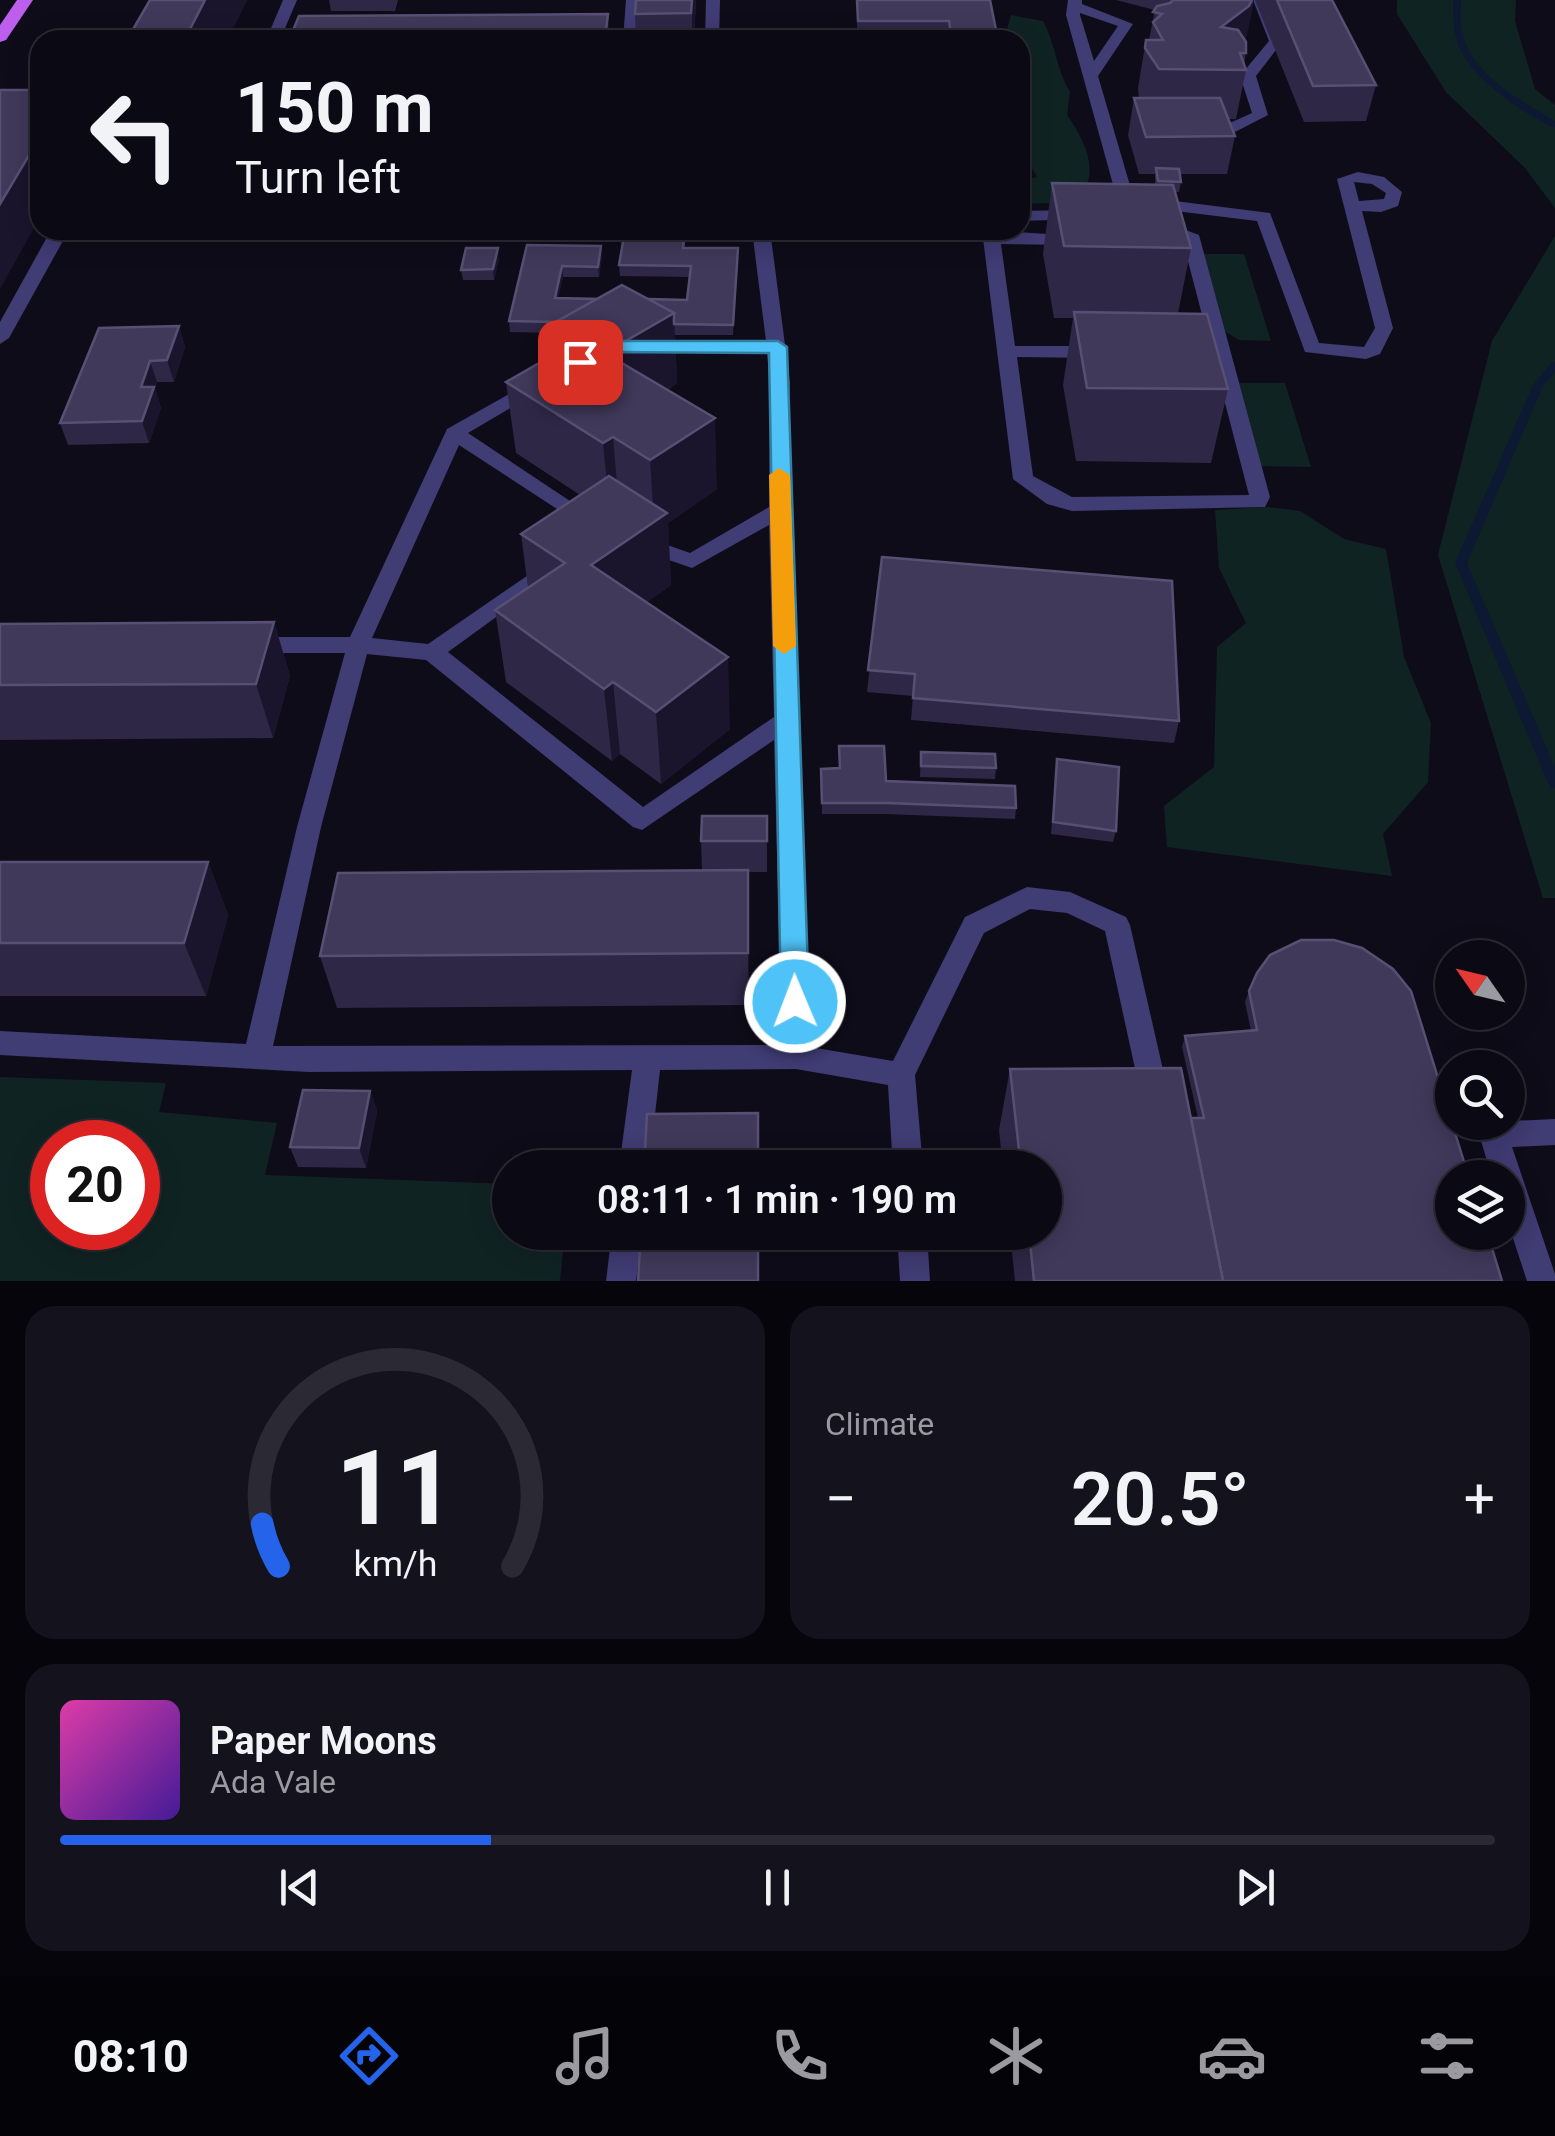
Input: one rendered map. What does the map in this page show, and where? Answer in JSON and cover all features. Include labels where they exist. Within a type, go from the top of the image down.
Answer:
[{"type":"main road","points":[[0,37],[25,0]]},
{"type":"lane","points":[[277,30],[290,0]]},
{"type":"lane","points":[[631,30],[633,0]]},
{"type":"lane","points":[[712,30],[713,0]]},
{"type":"lane","points":[[1179,127],[1235,127],[1260,115],[1248,76],[1276,41],[1260,0]]},
{"type":"lane","points":[[1030,216],[1071,216],[1101,210],[1118,198],[1122,189],[1073,15],[1075,4],[1126,24],[1092,76]]},
{"type":"lane","points":[[1104,127],[1123,127]]},
{"type":"lane","points":[[1118,198],[1207,218],[1264,217],[1312,348],[1366,353],[1373,350],[1384,328],[1352,206]]},
{"type":"lane","points":[[992,240],[1021,473],[1029,484],[1072,504],[1251,504],[1260,497],[1212,353],[1192,241],[1131,228],[1101,210]]},
{"type":"lane","points":[[1030,236],[1100,240]]},
{"type":"lane","points":[[0,338],[54,240]]},
{"type":"lane","points":[[762,240],[778,347],[779,510],[796,1057]]},
{"type":"lane","points":[[625,347],[778,347]]},
{"type":"lane","points":[[1006,351],[1124,352]]},
{"type":"lane","points":[[257,1055],[309,827],[358,645],[454,433],[560,373]]},
{"type":"lane","points":[[432,652],[604,530],[454,433]]},
{"type":"lane","points":[[621,536],[692,561],[779,510]]},
{"type":"lane","points":[[239,645],[358,645],[432,652],[642,820],[786,720]]},
{"type":"lane","points":[[907,1150],[901,1075],[974,925],[1027,898],[1070,904],[1117,925],[1162,1130]]},
{"type":"lane","points":[[0,1042],[309,1060],[796,1057],[901,1075]]},
{"type":"lane","points":[[636,1150],[647,1059]]},
{"type":"lane","points":[[1501,1160],[1492,1134],[1555,1132]]},
{"type":"lane","points":[[1525,1231],[1542,1281]]},
{"type":"lane","points":[[621,1281],[625,1250]]},
{"type":"lane","points":[[913,1250],[915,1281]]},
{"type":"green space","points":[[1397,0],[1516,0],[1515,21],[1535,89],[1555,105],[1555,208],[1525,168],[1446,92],[1397,14]]},
{"type":"green space","points":[[1011,15],[1043,21],[1070,92],[1067,115],[1083,142],[1089,162],[1084,192],[1050,203],[1030,204],[1030,179],[1037,177],[1030,165],[1030,30],[1007,30]]},
{"type":"green space","points":[[1555,236],[1555,898],[1543,898],[1438,555],[1492,341]]},
{"type":"green space","points":[[1202,254],[1244,254],[1271,341],[1239,340],[1224,331]]},
{"type":"green space","points":[[1233,383],[1285,383],[1311,467],[1257,466]]},
{"type":"green space","points":[[1268,507],[1300,511],[1344,539],[1386,549],[1404,657],[1431,723],[1428,782],[1383,834],[1392,876],[1167,847],[1164,806],[1214,767],[1217,647],[1246,623],[1219,568],[1215,510]]},
{"type":"green space","points":[[0,1077],[166,1083],[159,1112],[277,1123],[265,1175],[492,1183],[492,1250],[563,1250],[560,1281],[0,1281]]},
{"type":"building","points":[[150,0],[205,0],[190,30],[133,30]]},
{"type":"building","points":[[636,0],[692,0],[691,13],[635,14]]},
{"type":"building","points":[[857,0],[990,0],[996,30],[950,30],[949,21],[858,21]]},
{"type":"building","points":[[1173,0],[1252,0],[1221,27],[1238,30],[1246,42],[1246,53],[1240,53],[1246,70],[1159,69],[1145,48],[1146,40],[1163,40],[1153,22],[1162,14],[1153,12],[1157,6]]},
{"type":"building","points":[[1277,0],[1332,0],[1376,85],[1313,86]]},
{"type":"building","points":[[608,14],[606,30],[293,30],[299,16]]},
{"type":"building","points":[[0,90],[30,90],[30,154],[0,204]]},
{"type":"building","points":[[1134,98],[1220,98],[1235,136],[1146,137]]},
{"type":"building","points":[[1156,168],[1179,169],[1181,182],[1158,181]]},
{"type":"building","points":[[1052,183],[1173,185],[1191,248],[1064,246]]},
{"type":"building","points":[[623,240],[684,240],[683,248],[738,248],[733,325],[674,324],[674,313],[648,299],[687,300],[691,266],[619,265]]},
{"type":"building","points":[[527,245],[601,246],[598,267],[562,266],[555,298],[597,299],[556,322],[509,321]]},
{"type":"building","points":[[466,248],[498,248],[493,269],[461,270]]},
{"type":"building","points":[[622,285],[674,313],[605,353],[715,418],[650,460],[613,437],[603,443],[506,382],[581,339],[554,323]]},
{"type":"building","points":[[1074,312],[1207,314],[1228,389],[1087,388]]},
{"type":"building","points":[[179,326],[167,360],[150,361],[141,387],[154,387],[142,421],[60,423],[99,328]]},
{"type":"building","points":[[609,476],[667,513],[591,565],[728,657],[656,712],[613,682],[604,689],[495,610],[565,563],[521,534]]},
{"type":"building","points":[[882,557],[1172,581],[1179,721],[913,698],[915,674],[868,670]]},
{"type":"building","points":[[274,622],[256,684],[0,685],[0,624]]},
{"type":"building","points":[[839,746],[884,746],[886,781],[1015,786],[1016,808],[822,803],[821,769],[840,768]]},
{"type":"building","points":[[921,752],[995,754],[996,768],[921,766]]},
{"type":"building","points":[[1057,759],[1119,767],[1116,831],[1053,822]]},
{"type":"building","points":[[702,816],[767,816],[767,841],[701,841]]},
{"type":"building","points":[[0,862],[208,862],[184,943],[0,943]]},
{"type":"building","points":[[748,870],[748,953],[320,956],[338,873]]},
{"type":"building","points":[[1301,940],[1334,940],[1362,948],[1393,969],[1411,991],[1435,1068],[1435,1140],[1457,1140],[1463,1160],[1435,1160],[1435,1250],[1493,1250],[1502,1281],[1223,1281],[1191,1118],[1204,1118],[1185,1036],[1257,1030],[1249,991],[1270,955]]},
{"type":"building","points":[[1181,1068],[1223,1281],[1034,1281],[1031,1250],[1062,1250],[1062,1150],[1019,1150],[1010,1069]]},
{"type":"building","points":[[303,1090],[370,1091],[359,1148],[290,1147]]},
{"type":"building","points":[[758,1113],[758,1150],[645,1150],[647,1114]]},
{"type":"building","points":[[640,1250],[758,1250],[758,1281],[638,1281]]},
{"type":"waterway","points":[[1457,0],[1457,24],[1471,61],[1499,90],[1555,125]]},
{"type":"waterway","points":[[1555,365],[1538,385],[1461,563],[1555,783]]},
{"type":"slow traffic","points":[[779,475],[784,646]]},
{"type":"route","points":[[580,362],[606,347],[778,347],[779,510],[795,1002]]}]
